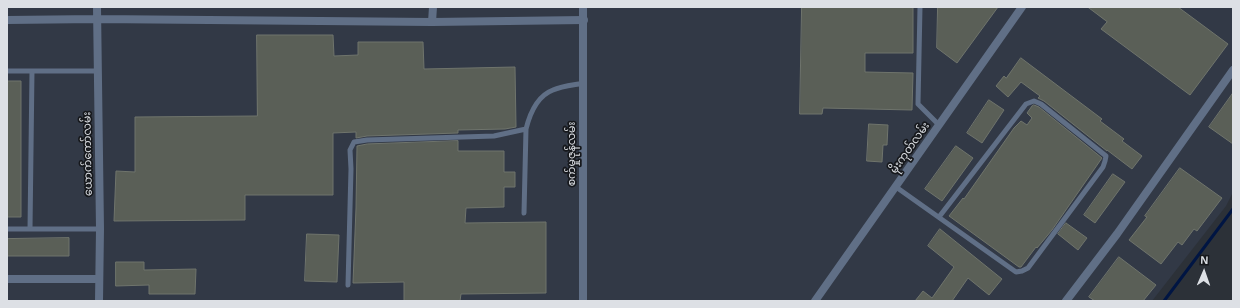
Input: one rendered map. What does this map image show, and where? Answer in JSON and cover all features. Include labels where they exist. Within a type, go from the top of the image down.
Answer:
[{"type":"street","name":"ယောက်ကော်လမ်း","points":[[97,7],[100,229],[98,301]]},
{"type":"street","points":[[432,22],[433,7]]},
{"type":"street","name":"စက်မှုဇုန်လမ်း","points":[[583,7],[583,301]]},
{"type":"street","name":"မိုးကုတ်လမ်း","points":[[815,301],[1022,7]]},
{"type":"street","points":[[7,20],[97,19],[432,22],[584,20]]},
{"type":"street","points":[[1066,301],[1117,234],[1233,70]]},
{"type":"street","points":[[7,279],[98,279]]},
{"type":"lane","points":[[920,7],[918,104],[939,125]]},
{"type":"lane","points":[[7,70],[98,71]]},
{"type":"lane","points":[[30,229],[32,71]]},
{"type":"lane","points":[[524,213],[526,129],[528,119],[539,98],[553,90],[584,84]]},
{"type":"lane","points":[[896,187],[1016,272],[1028,268],[1103,167],[1106,161],[1106,156],[1041,104],[1034,102],[1026,104],[939,217]]},
{"type":"lane","points":[[348,285],[351,169],[350,150],[354,142],[367,140],[494,136],[526,129]]},
{"type":"lane","points":[[7,228],[100,229]]},
{"type":"shaded area","points":[[7,7],[1233,7],[1233,192],[1226,206],[1152,301],[7,301]]},
{"type":"building","points":[[802,7],[913,7],[913,53],[865,53],[865,72],[913,73],[912,110],[823,108],[822,114],[800,114]]},
{"type":"building","points":[[938,7],[998,7],[957,63],[937,48]]},
{"type":"building","points":[[1088,7],[1178,7],[1228,44],[1190,95],[1101,29],[1107,22]]},
{"type":"building","points":[[257,35],[333,35],[334,56],[358,55],[358,42],[423,42],[424,69],[515,67],[516,127],[505,129],[458,130],[458,133],[367,136],[356,138],[356,132],[333,133],[333,195],[245,195],[245,220],[114,221],[116,171],[135,172],[135,117],[257,116]]},
{"type":"building","points":[[1021,58],[1102,119],[1100,121],[1124,139],[1122,141],[1142,156],[1132,169],[1044,101],[1038,98],[1040,96],[1021,82],[1008,97],[996,86],[1004,76],[1006,78]]},
{"type":"building","points":[[7,81],[21,81],[21,217],[7,217]]},
{"type":"building","points":[[1233,93],[1233,144],[1209,127]]},
{"type":"building","points":[[989,100],[1004,110],[982,143],[967,133]]},
{"type":"building","points":[[1034,105],[1039,107],[1102,158],[1052,230],[1037,248],[1036,247],[1021,267],[1019,267],[949,216],[963,198],[964,199],[1014,128],[1021,121],[1027,125],[1032,118],[1027,113]]},
{"type":"building","points":[[869,124],[888,125],[887,145],[883,145],[882,162],[867,161]]},
{"type":"building","points":[[458,141],[458,151],[504,151],[504,172],[515,172],[515,187],[504,187],[504,207],[466,208],[465,223],[546,222],[546,293],[461,294],[460,301],[404,301],[404,282],[353,283],[357,146],[367,144]]},
{"type":"building","points":[[956,146],[973,158],[942,201],[925,189]]},
{"type":"building","points":[[1180,168],[1222,198],[1197,231],[1194,229],[1182,245],[1178,242],[1161,264],[1129,240],[1147,217],[1145,216]]},
{"type":"building","points":[[1113,174],[1125,182],[1095,223],[1084,215]]},
{"type":"building","points":[[1066,223],[1087,238],[1078,250],[1058,234]]},
{"type":"building","points":[[940,229],[1002,279],[989,295],[968,278],[952,301],[915,301],[923,291],[932,298],[954,267],[928,246]]},
{"type":"building","points":[[307,234],[339,235],[337,282],[305,281]]},
{"type":"building","points":[[69,238],[69,256],[7,256],[7,239]]},
{"type":"building","points":[[1119,257],[1156,285],[1143,301],[1095,301],[1089,297]]},
{"type":"building","points":[[116,262],[144,262],[144,270],[196,269],[195,294],[149,294],[149,285],[116,286]]},
{"type":"waterway","points":[[1164,301],[1233,209]]}]
